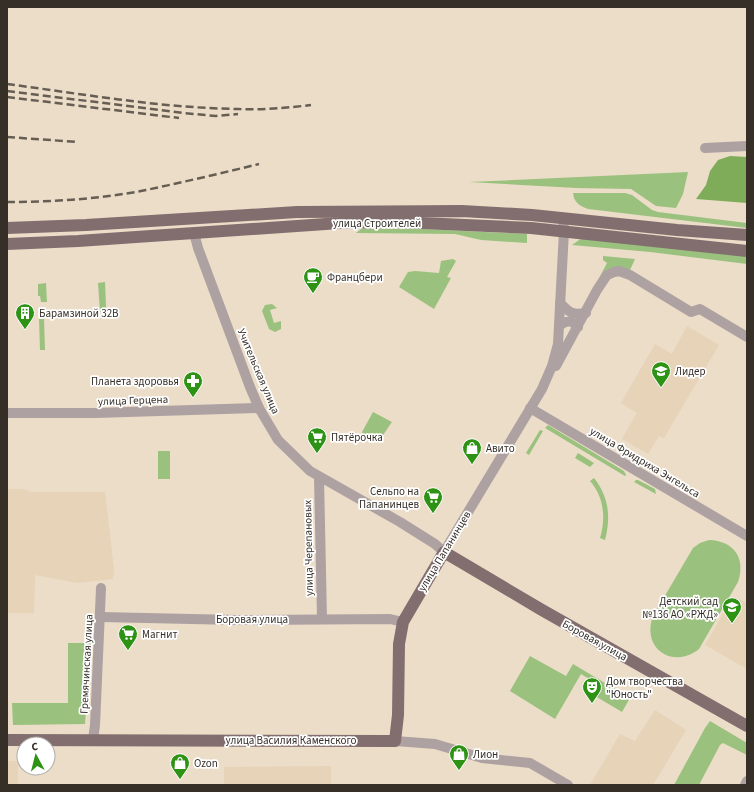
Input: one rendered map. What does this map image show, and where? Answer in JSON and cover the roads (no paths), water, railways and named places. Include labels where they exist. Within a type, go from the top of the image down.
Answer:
[{"type":"main road","name":"улица Строителей","points":[[7,228],[71,226],[297,212],[462,211],[532,215],[677,230],[747,235]]},
{"type":"main road","name":"улица Строителей","points":[[7,244],[78,241],[340,223],[400,222],[531,228],[747,251]]},
{"type":"main road","name":"улица Папанинцев","points":[[395,740],[398,714],[399,644],[403,622],[444,552]]},
{"type":"main road","name":"Боровая улица","points":[[444,552],[549,614],[747,726]]},
{"type":"main road","name":"улица Василия Каменского","points":[[7,740],[395,740]]},
{"type":"street","points":[[705,148],[747,146]]},
{"type":"street","name":"улица Папанинцев","points":[[547,379],[556,356],[559,326],[564,231],[563,218]]},
{"type":"street","name":"Учительская улица","points":[[194,233],[198,248],[236,351],[259,408],[278,440],[310,471],[400,522],[444,552]]},
{"type":"street","name":"улица Папанинцев","points":[[444,552],[555,368],[586,313],[597,290],[608,275],[619,271],[691,312],[700,309],[747,337]]},
{"type":"street","points":[[560,303],[570,313],[586,313]]},
{"type":"street","points":[[559,326],[564,322],[569,321],[573,322],[578,327]]},
{"type":"street","name":"улица Герцена","points":[[7,413],[96,413],[259,408]]},
{"type":"street","name":"улица Фридриха Энгельса","points":[[530,408],[747,536]]},
{"type":"street","name":"улица Черепановых","points":[[319,477],[322,619]]},
{"type":"street","name":"Гремячинская улица","points":[[93,740],[95,725],[101,588]]},
{"type":"street","name":"Боровая улица","points":[[100,617],[236,620],[390,619],[403,622]]},
{"type":"street","name":"улица Василия Каменского","points":[[395,740],[435,744],[482,758],[530,763],[556,782],[568,785]]},
{"type":"street","points":[[745,785],[747,781]]},
{"type":"railway","points":[[7,84],[122,100],[180,106],[256,109],[311,105]]},
{"type":"railway","points":[[7,91],[184,113],[216,116],[238,114]]},
{"type":"railway","points":[[7,97],[179,118]]},
{"type":"railway","points":[[7,137],[78,142]]},
{"type":"railway","points":[[7,202],[112,196],[174,184],[259,164]]},
{"type":"place","name":"Францбери","points":[[313,294]]},
{"type":"place","name":"Барамзиной 32В","points":[[25,330]]},
{"type":"place","name":"Лидер","points":[[661,388]]},
{"type":"place","name":"Планета здоровья","points":[[193,398]]},
{"type":"place","name":"Пятёрочка","points":[[317,454]]},
{"type":"place","name":"Авито","points":[[472,465]]},
{"type":"place","name":"Сельпо на Папанинцев","points":[[433,514]]},
{"type":"place","name":"Детский сад №136 АО «РЖД»","points":[[732,624]]},
{"type":"place","name":"Магнит","points":[[128,651]]},
{"type":"place","name":"Дом творчества \"Юность\"","points":[[592,704]]},
{"type":"place","name":"Лион","points":[[459,771]]},
{"type":"place","name":"Ozon","points":[[180,780]]}]
